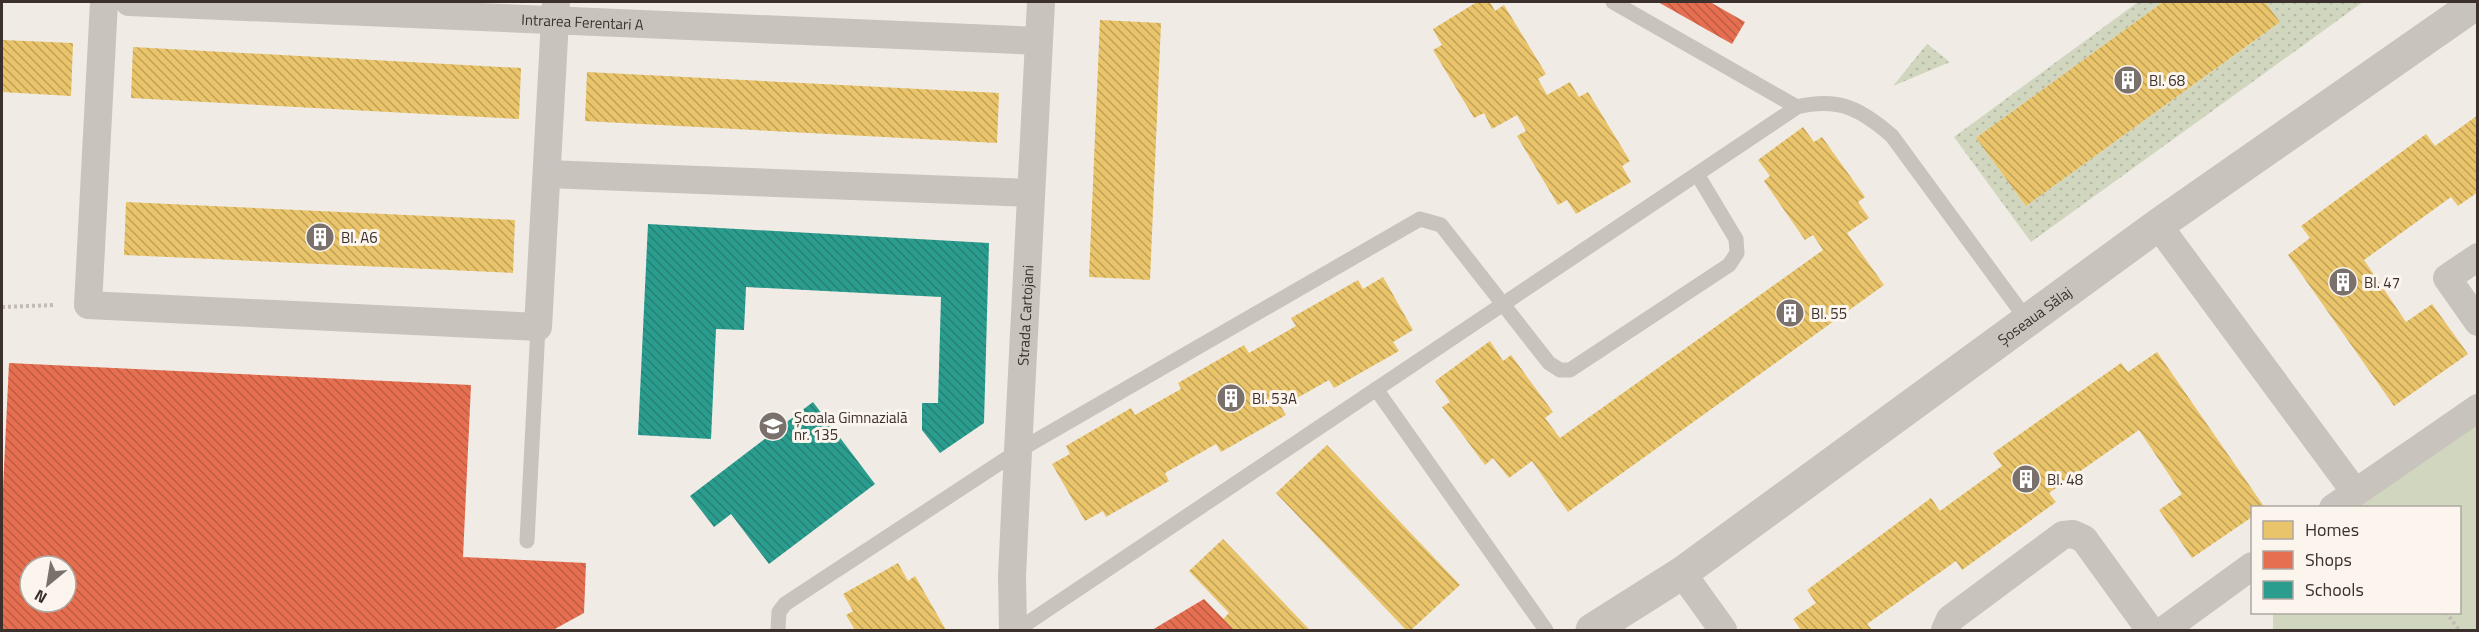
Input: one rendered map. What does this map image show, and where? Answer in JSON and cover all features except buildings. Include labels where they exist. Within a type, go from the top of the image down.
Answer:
[{"type":"street","points":[[104,2],[88,305],[538,327],[556,11]]},
{"type":"street","name":"Intrarea Ferentari A","points":[[129,2],[556,11],[1039,41]]},
{"type":"street","name":"Strada Cartojani","points":[[1013,630],[1012,576],[1041,2]]},
{"type":"street","name":"Șoseaua Sălaj","points":[[1592,630],[1682,573],[2158,225],[2478,2]]},
{"type":"street","points":[[547,174],[1030,193]]},
{"type":"street","points":[[2158,225],[2344,500],[2478,408]]},
{"type":"street","points":[[2478,257],[2447,278],[2478,322]]},
{"type":"street","points":[[1945,630],[1950,619],[2063,535],[2073,534],[2084,539],[2150,630]]},
{"type":"street","points":[[2164,630],[2251,567]]},
{"type":"street","points":[[1682,573],[1722,630]]},
{"type":"lane","points":[[1613,2],[1797,107]]},
{"type":"lane","points":[[1017,630],[1797,107],[1828,102],[1845,105],[1874,121],[1892,136],[2027,320]]},
{"type":"lane","points":[[778,630],[779,612],[785,604],[1018,451],[1420,219],[1441,225],[1549,363],[1560,370],[1570,370],[1729,266],[1737,253],[1736,239],[1697,174]]},
{"type":"lane","points":[[527,541],[538,327]]},
{"type":"lane","points":[[1376,389],[1546,630]]},
{"type":"path","points":[[2,307],[88,305]]},
{"type":"path","points":[[2447,614],[2459,630]]},
{"type":"green space","points":[[2138,2],[2163,2],[1976,138],[2026,206],[2279,23],[2265,2],[2363,2],[2031,242],[1954,137]]},
{"type":"green space","points":[[1927,44],[1950,62],[1893,86]]},
{"type":"green space","points":[[2477,408],[2477,630],[2273,630],[2273,614],[2461,614],[2461,506],[2336,506]]},
{"type":"place","name":"Bl. 68","points":[[2128,80]]},
{"type":"place","name":"Bl. A6","points":[[320,237]]},
{"type":"place","name":"Bl. 47","points":[[2343,282]]},
{"type":"place","name":"Bl. 55","points":[[1790,313]]},
{"type":"place","name":"Bl. 53A","points":[[1231,398]]},
{"type":"place","name":"Școala Gimnazială nr. 135","points":[[773,426]]},
{"type":"place","name":"Bl. 48","points":[[2026,479]]}]
